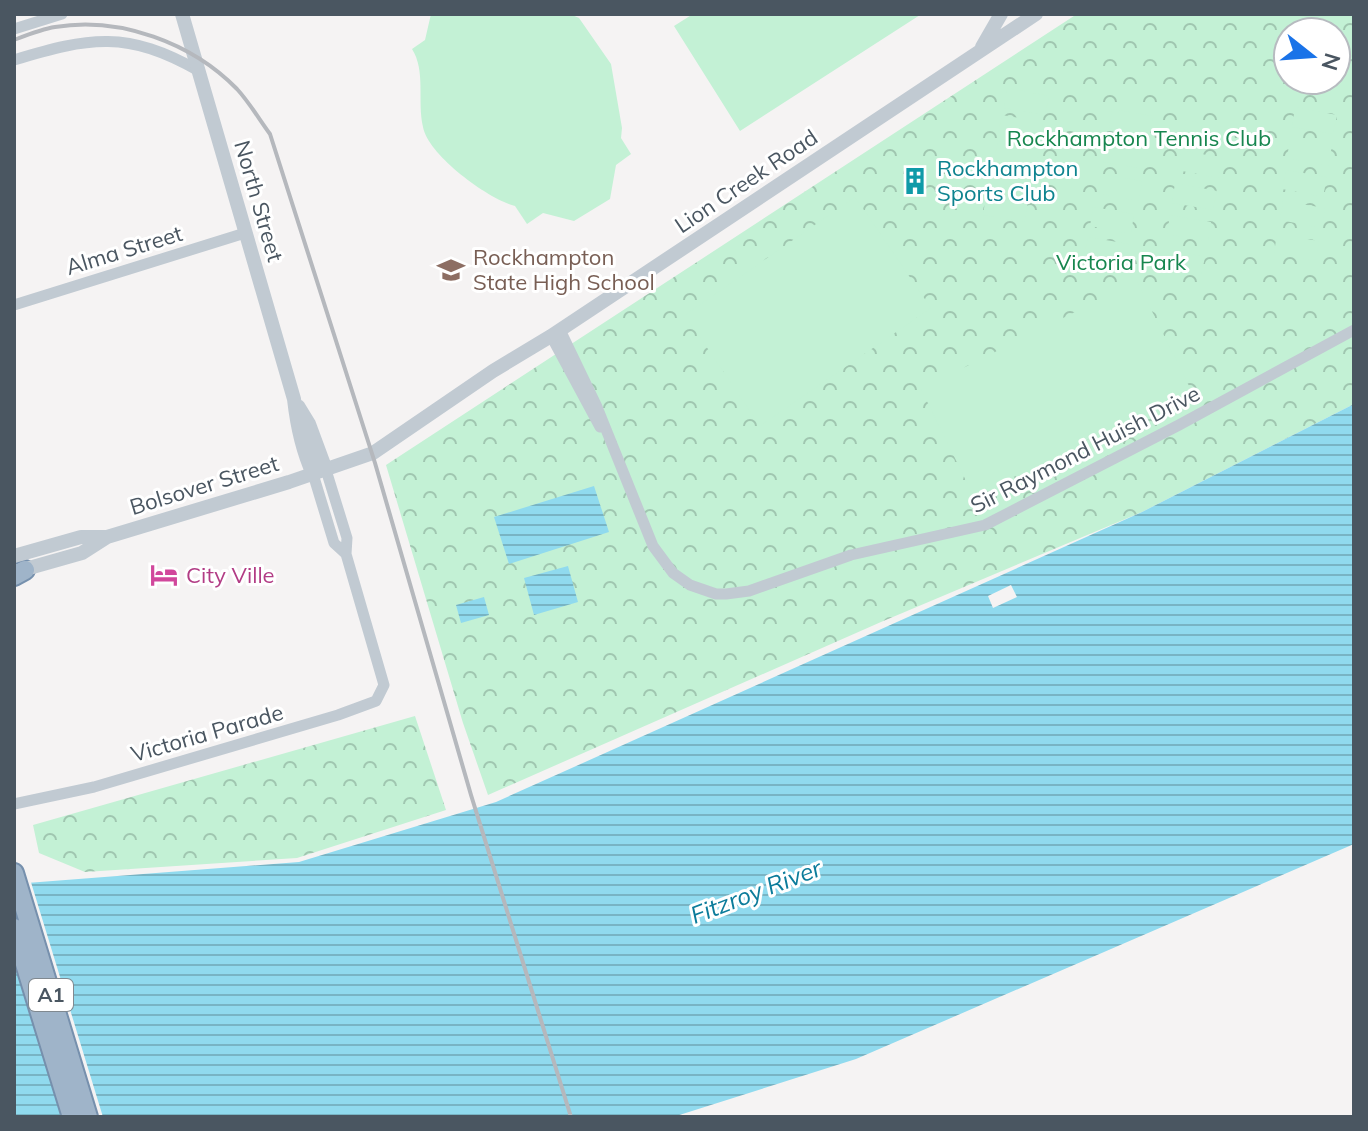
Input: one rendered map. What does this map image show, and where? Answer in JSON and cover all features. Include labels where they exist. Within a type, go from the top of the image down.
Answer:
[{"type":"highway","name":"A1","points":[[14,873],[88,1117]]},
{"type":"highway","name":"A1","points":[[14,928],[72,1117]]},
{"type":"street","points":[[14,29],[62,14]]},
{"type":"street","name":"North Street","points":[[182,14],[294,399],[298,430],[319,472],[334,543],[346,554],[380,670]]},
{"type":"street","points":[[978,54],[1001,14]]},
{"type":"street","name":"Lion Creek Road","points":[[319,472],[373,453],[1036,14]]},
{"type":"street","points":[[14,60],[94,40],[153,49],[172,55],[199,71]]},
{"type":"street","name":"Alma Street","points":[[14,305],[245,233]]},
{"type":"street","name":"Sir Raymond Huish Drive","points":[[555,333],[617,454],[653,546],[673,573],[698,589],[716,594],[749,591],[851,555],[985,525],[1354,330]]},
{"type":"street","name":"Bolsover Street","points":[[17,568],[82,553],[107,537],[319,472]]},
{"type":"street","name":"Victoria Parade","points":[[14,804],[94,787],[338,715],[376,701],[384,685],[380,670]]},
{"type":"green space","points":[[431,14],[570,14],[579,18],[611,64],[621,138],[631,154],[616,165],[610,199],[574,221],[543,213],[527,224],[515,206],[490,195],[447,162],[427,138],[423,127],[419,67],[412,49],[425,40]]},
{"type":"green space","points":[[693,14],[920,15],[740,131],[674,26]]},
{"type":"green space","name":"Victoria Park","points":[[1077,14],[1354,14],[1354,404],[1142,512],[881,622],[488,795],[463,723],[386,465]]},
{"type":"green space","points":[[1007,88],[1049,96],[1045,115],[1004,108]]},
{"type":"green space","points":[[1295,107],[1337,115],[1333,134],[1292,127]]},
{"type":"green space","points":[[1112,109],[1153,116],[1150,136],[1109,128]]},
{"type":"green space","points":[[1002,115],[1043,122],[1040,142],[998,134]]},
{"type":"green space","points":[[1186,120],[1227,128],[1223,147],[1182,140]]},
{"type":"green space","points":[[1290,139],[1332,146],[1328,166],[1287,158]]},
{"type":"green space","points":[[998,141],[1039,148],[1035,168],[994,160]]},
{"type":"green space","points":[[1107,142],[1148,149],[1144,169],[1103,162]]},
{"type":"green space","points":[[1181,150],[1222,158],[1218,178],[1177,170]]},
{"type":"green space","points":[[993,168],[1034,176],[1030,195],[989,188]]},
{"type":"green space","points":[[1286,170],[1327,177],[1323,197],[1282,189]]},
{"type":"green space","points":[[1101,174],[1142,181],[1138,201],[1097,193]]},
{"type":"green space","points":[[1175,183],[1217,191],[1213,210],[1172,203]]},
{"type":"green space","points":[[986,195],[1028,202],[1024,222],[983,215]]},
{"type":"green space","points":[[855,197],[931,308],[760,426],[685,315]]},
{"type":"green space","points":[[1283,201],[1325,208],[1321,228],[1280,220]]},
{"type":"green space","points":[[1093,207],[1134,214],[1131,234],[1090,226]]},
{"type":"green space","points":[[1170,215],[1211,222],[1208,242],[1167,234]]},
{"type":"green space","points":[[1277,234],[1319,241],[1315,261],[1274,253]]},
{"type":"green space","points":[[1088,237],[1129,244],[1125,264],[1084,256]]},
{"type":"green space","points":[[1164,249],[1205,257],[1201,276],[1160,269]]},
{"type":"green space","points":[[1137,281],[1190,388],[974,497],[921,389]]},
{"type":"green space","points":[[415,716],[446,810],[297,858],[85,872],[39,853],[33,825]]},
{"type":"water","name":"Fitzroy River","points":[[1354,404],[1354,844],[856,1059],[673,1117],[14,1117],[14,884],[299,862],[496,802],[1142,512]]},
{"type":"water","points":[[594,486],[609,532],[509,564],[494,517]]},
{"type":"water","points":[[568,566],[578,602],[534,615],[524,578]]},
{"type":"water","points":[[484,597],[489,615],[461,623],[456,605]]},
{"type":"pier","points":[[1011,585],[1017,597],[993,608],[988,596]]},
{"type":"pier","points":[[30,879],[103,1117],[62,1117],[14,961],[14,880]]},
{"type":"railway","points":[[14,40],[50,28],[80,25],[105,26],[154,37],[199,58],[219,73],[237,89],[270,134],[375,463],[471,795],[571,1117]]},
{"type":"place","name":"Rockhampton Sports Club","points":[[915,181]]},
{"type":"place","name":"Rockhampton State High School","points":[[451,270]]},
{"type":"place","name":"City Ville","points":[[164,575]]},
{"type":"park label","name":"Rockhampton Tennis Club","points":[[1139,138]]}]
